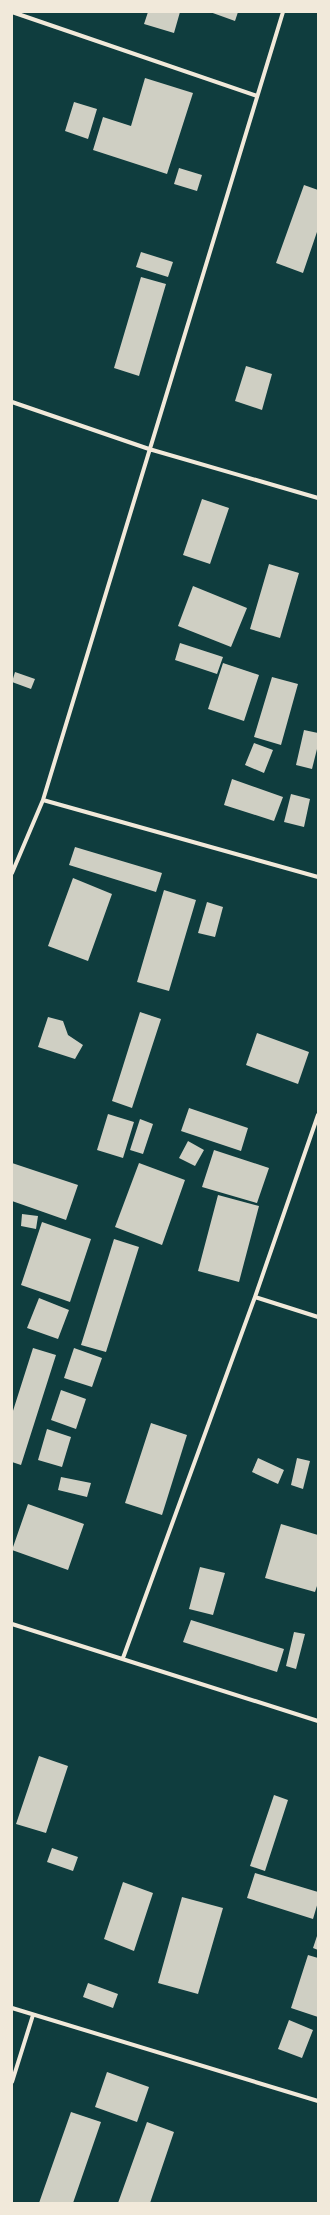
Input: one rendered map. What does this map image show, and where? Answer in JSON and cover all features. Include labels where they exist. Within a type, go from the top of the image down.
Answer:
[{"type":"street","points":[[12,12],[257,96]]},
{"type":"street","points":[[12,873],[43,800],[283,12]]},
{"type":"street","points":[[12,402],[149,449],[318,498]]},
{"type":"street","points":[[43,800],[318,876]]},
{"type":"street","points":[[123,1658],[255,1297],[318,1115]]},
{"type":"street","points":[[255,1297],[318,1317]]},
{"type":"street","points":[[12,1624],[318,1721]]},
{"type":"street","points":[[12,2008],[318,2101]]},
{"type":"street","points":[[12,2082],[33,2015]]},
{"type":"building","points":[[148,12],[180,12],[174,33],[144,24]]},
{"type":"building","points":[[210,12],[238,12],[235,21]]},
{"type":"building","points":[[145,78],[193,93],[167,174],[93,150],[103,117],[131,126]]},
{"type":"building","points":[[74,102],[97,109],[88,139],[65,131]]},
{"type":"building","points":[[179,168],[202,175],[197,191],[174,184]]},
{"type":"building","points":[[304,185],[318,190],[318,229],[303,273],[276,263]]},
{"type":"building","points":[[141,252],[173,262],[168,277],[136,267]]},
{"type":"building","points":[[141,277],[166,284],[139,376],[114,368]]},
{"type":"building","points":[[246,366],[272,374],[262,410],[235,401]]},
{"type":"building","points":[[202,499],[229,508],[210,564],[183,555]]},
{"type":"building","points":[[269,564],[299,573],[280,638],[250,629]]},
{"type":"building","points":[[193,586],[247,608],[231,647],[178,626]]},
{"type":"building","points":[[180,643],[223,657],[217,674],[175,660]]},
{"type":"building","points":[[223,663],[259,675],[244,721],[208,709]]},
{"type":"building","points":[[15,672],[35,679],[31,689],[12,682]]},
{"type":"building","points":[[272,677],[298,684],[281,745],[254,737]]},
{"type":"building","points":[[304,730],[318,733],[318,745],[312,769],[296,765]]},
{"type":"building","points":[[254,743],[273,750],[264,773],[245,765]]},
{"type":"building","points":[[232,779],[283,797],[274,821],[224,805]]},
{"type":"building","points":[[291,794],[310,799],[304,827],[284,822]]},
{"type":"building","points":[[75,847],[162,873],[156,892],[69,865]]},
{"type":"building","points":[[73,878],[112,894],[88,961],[48,946]]},
{"type":"building","points":[[164,890],[196,900],[169,991],[137,982]]},
{"type":"building","points":[[207,902],[223,907],[215,937],[198,933]]},
{"type":"building","points":[[140,1012],[161,1019],[132,1108],[112,1101]]},
{"type":"building","points":[[48,1017],[63,1021],[68,1035],[83,1045],[75,1059],[38,1047]]},
{"type":"building","points":[[257,1033],[309,1052],[298,1084],[246,1065]]},
{"type":"building","points":[[189,1108],[248,1128],[241,1151],[181,1131]]},
{"type":"building","points":[[108,1114],[134,1122],[123,1158],[97,1150]]},
{"type":"building","points":[[140,1119],[153,1124],[143,1154],[130,1150]]},
{"type":"building","points":[[188,1141],[204,1150],[195,1166],[179,1158]]},
{"type":"building","points":[[214,1150],[269,1168],[257,1203],[202,1187]]},
{"type":"building","points":[[12,1163],[78,1185],[66,1220],[12,1201]]},
{"type":"building","points":[[139,1163],[185,1180],[162,1245],[115,1227]]},
{"type":"building","points":[[218,1195],[259,1206],[239,1282],[198,1271]]},
{"type":"building","points":[[22,1214],[38,1216],[36,1229],[21,1226]]},
{"type":"building","points":[[42,1222],[91,1239],[70,1302],[21,1285]]},
{"type":"building","points":[[114,1239],[139,1247],[106,1352],[81,1345]]},
{"type":"building","points":[[39,1298],[69,1310],[58,1339],[27,1328]]},
{"type":"building","points":[[33,1348],[56,1355],[21,1465],[12,1462],[12,1414]]},
{"type":"building","points":[[74,1348],[102,1358],[92,1387],[64,1378]]},
{"type":"building","points":[[61,1390],[86,1399],[76,1429],[51,1420]]},
{"type":"building","points":[[151,1423],[187,1435],[162,1515],[125,1503]]},
{"type":"building","points":[[47,1429],[71,1437],[62,1467],[38,1460]]},
{"type":"building","points":[[258,1458],[284,1470],[278,1484],[252,1472]]},
{"type":"building","points":[[297,1458],[310,1461],[303,1489],[291,1485]]},
{"type":"building","points":[[61,1477],[91,1483],[87,1497],[58,1490]]},
{"type":"building","points":[[28,1504],[84,1524],[68,1570],[12,1550]]},
{"type":"building","points":[[281,1524],[318,1535],[318,1583],[315,1592],[265,1578]]},
{"type":"building","points":[[200,1567],[225,1573],[213,1615],[189,1609]]},
{"type":"building","points":[[191,1620],[284,1649],[277,1672],[183,1642]]},
{"type":"building","points":[[294,1632],[305,1634],[296,1669],[286,1666]]},
{"type":"building","points":[[39,1756],[68,1766],[46,1833],[16,1824]]},
{"type":"building","points":[[274,1795],[288,1800],[265,1871],[250,1866]]},
{"type":"building","points":[[52,1848],[78,1857],[73,1871],[47,1862]]},
{"type":"building","points":[[255,1873],[318,1892],[318,1902],[313,1919],[247,1898]]},
{"type":"building","points":[[123,1882],[153,1893],[134,1951],[104,1939]]},
{"type":"building","points":[[182,1897],[223,1908],[198,1994],[158,1983]]},
{"type":"building","points":[[318,1933],[318,1950],[313,1948]]},
{"type":"building","points":[[308,1955],[318,1958],[318,2017],[291,2008]]},
{"type":"building","points":[[88,1983],[118,1994],[113,2008],[83,1997]]},
{"type":"building","points":[[289,2020],[313,2030],[302,2058],[278,2049]]},
{"type":"building","points":[[107,2072],[149,2087],[137,2122],[95,2107]]},
{"type":"building","points":[[71,2112],[101,2122],[73,2203],[39,2203]]},
{"type":"building","points":[[147,2122],[174,2132],[150,2203],[118,2203]]}]
